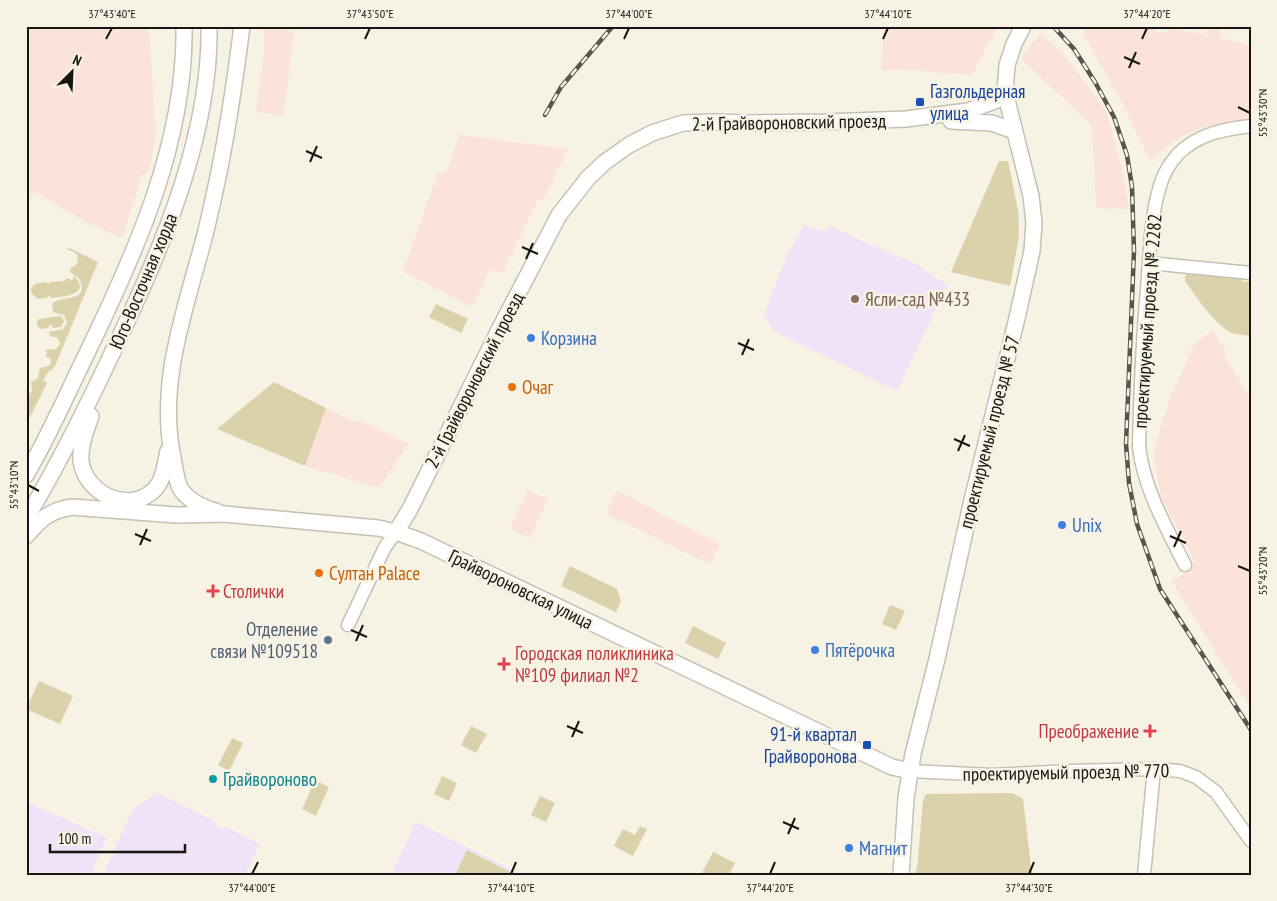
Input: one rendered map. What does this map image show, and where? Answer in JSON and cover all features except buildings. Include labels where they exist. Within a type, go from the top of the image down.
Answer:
[{"type":"main road","name":"Юго-Восточная хорда","points":[[26,475],[72,386],[129,262],[151,206],[175,118],[182,79],[184,26]]},
{"type":"main road","name":"Юго-Восточная хорда","points":[[26,519],[59,463],[119,339],[166,234],[182,184],[200,114],[210,42],[209,26]]},
{"type":"main road","points":[[224,514],[207,509],[195,502],[180,487],[170,442],[167,406],[175,349],[203,245],[220,167],[242,26]]},
{"type":"main road","points":[[1005,92],[1008,64],[1014,44],[1023,26]]},
{"type":"main road","name":"2-й Грайвороновский проезд","points":[[396,532],[410,509],[500,328],[559,215],[588,178],[629,145],[652,133],[683,123],[826,122],[917,118],[968,111],[996,100],[1005,92]]},
{"type":"main road","name":"проектируемый проезд № 57","points":[[902,875],[906,798],[910,771],[972,500],[1032,251],[1034,223],[1031,196],[1005,92]]},
{"type":"main road","points":[[917,118],[986,122],[1002,125],[1014,130]]},
{"type":"main road","points":[[119,339],[85,433],[81,450],[81,462],[86,476],[94,488],[114,499],[124,501],[145,496],[154,490],[160,481],[170,442]]},
{"type":"main road","points":[[26,455],[72,386]]},
{"type":"main road","points":[[26,536],[46,516],[57,510],[72,507],[176,515],[224,514]]},
{"type":"main road","name":"Грайвороновская улица","points":[[224,514],[372,528],[396,532],[421,541],[892,767],[910,771]]},
{"type":"street","name":"проектируемый проезд № 2282","points":[[1185,564],[1155,503],[1142,467],[1140,453],[1140,405],[1149,263],[1157,197],[1168,167],[1189,144],[1203,136],[1218,131],[1251,126]]},
{"type":"street","points":[[1149,263],[1251,273]]},
{"type":"street","points":[[348,625],[385,547],[396,532]]},
{"type":"street","points":[[1144,875],[1154,769]]},
{"type":"street","name":"проектируемый проезд № 770","points":[[910,771],[992,775],[1154,769],[1180,771],[1196,777],[1216,792],[1251,841]]},
{"type":"shaded area","points":[[26,26],[149,26],[156,135],[149,172],[142,175],[122,238],[85,222],[35,192],[26,205]]},
{"type":"shaded area","points":[[264,26],[295,26],[283,116],[256,112],[264,52]]},
{"type":"shaded area","points":[[884,26],[998,26],[972,75],[895,69],[881,71]]},
{"type":"shaded area","points":[[1080,26],[1155,26],[1155,31],[1166,33],[1168,27],[1206,35],[1208,26],[1222,26],[1220,38],[1251,45],[1251,119],[1206,127],[1181,136],[1150,160],[1121,100]]},
{"type":"shaded area","points":[[1041,32],[1068,59],[1107,113],[1123,173],[1129,209],[1096,208],[1092,125],[1021,59]]},
{"type":"shaded area","points":[[459,135],[568,149],[543,200],[539,198],[502,274],[490,269],[472,307],[403,272],[438,172],[443,173],[449,167]]},
{"type":"shaded area","points":[[999,161],[1008,161],[1018,211],[1019,236],[1010,286],[951,272]]},
{"type":"shaded area","name":"Ясли-сад №433","points":[[804,225],[825,232],[829,226],[917,265],[947,285],[897,391],[775,332],[764,314],[786,258]]},
{"type":"shaded area","points":[[67,247],[98,262],[55,366],[43,380],[47,383],[26,425],[26,395],[32,392],[31,382],[38,378],[40,368],[51,363],[50,358],[45,356],[47,353],[45,350],[56,349],[60,344],[58,338],[50,336],[49,332],[63,329],[67,323],[64,315],[53,312],[52,304],[61,299],[78,295],[81,292],[82,286],[79,278],[70,272],[70,269],[77,264],[78,256],[68,250]]},
{"type":"shaded area","points":[[1189,272],[1242,277],[1242,281],[1251,282],[1251,336],[1228,331],[1214,319],[1185,281],[1185,276]]},
{"type":"shaded area","points":[[74,276],[79,282],[80,287],[73,294],[50,298],[51,295],[38,299],[31,293],[31,288],[35,284],[45,282],[50,284],[49,282],[63,281],[68,278],[72,281]]},
{"type":"shaded area","points":[[436,304],[468,319],[461,333],[429,317]]},
{"type":"shaded area","points":[[59,316],[64,321],[61,327],[52,328],[53,325],[50,325],[48,328],[41,329],[37,325],[39,319]]},
{"type":"shaded area","points":[[1212,330],[1227,353],[1224,355],[1251,399],[1251,709],[1171,580],[1190,571],[1188,568],[1196,563],[1162,499],[1155,466],[1155,447],[1169,400],[1194,345]]},
{"type":"shaded area","points":[[274,382],[326,408],[305,466],[217,429]]},
{"type":"shaded area","points":[[326,408],[351,420],[362,421],[408,444],[379,488],[305,466]]},
{"type":"shaded area","points":[[528,490],[548,499],[530,538],[510,528]]},
{"type":"shaded area","points":[[617,491],[720,544],[710,564],[606,514]]},
{"type":"shaded area","points":[[570,566],[617,589],[621,601],[616,612],[561,586]]},
{"type":"shaded area","points":[[890,605],[905,611],[896,630],[882,624]]},
{"type":"shaded area","points":[[693,626],[726,643],[718,659],[685,643]]},
{"type":"shaded area","points":[[39,681],[73,696],[60,724],[26,709]]},
{"type":"shaded area","points":[[471,726],[487,734],[476,753],[461,745]]},
{"type":"shaded area","points":[[232,738],[243,743],[229,771],[218,765]]},
{"type":"shaded area","points":[[442,776],[457,783],[449,801],[434,794]]},
{"type":"shaded area","points":[[315,780],[329,787],[316,816],[302,809]]},
{"type":"shaded area","points":[[157,793],[213,820],[215,825],[222,829],[227,827],[260,844],[245,875],[103,875],[132,810]]},
{"type":"shaded area","points":[[1012,793],[1023,799],[1032,875],[913,875],[917,869],[923,801],[926,794]]},
{"type":"shaded area","points":[[540,796],[555,803],[546,822],[531,815]]},
{"type":"shaded area","points":[[26,802],[107,838],[90,875],[26,875]]},
{"type":"shaded area","points":[[416,822],[523,875],[391,875]]},
{"type":"shaded area","points":[[640,826],[647,829],[633,856],[614,846],[623,829],[635,835]]},
{"type":"shaded area","points":[[467,850],[516,875],[455,875]]},
{"type":"shaded area","points":[[713,852],[735,863],[729,875],[701,875]]},
{"type":"railway","points":[[545,115],[561,87],[613,26]]},
{"type":"railway","points":[[1053,26],[1074,49],[1095,82],[1114,117],[1127,155],[1132,187],[1134,251],[1126,444],[1129,483],[1137,524],[1160,589],[1251,730]]},
{"type":"place","name":"Газгольдерная улица","points":[[920,102]]},
{"type":"place","name":"Ясли-сад №433","points":[[855,299]]},
{"type":"place","name":"Корзина","points":[[531,338]]},
{"type":"place","name":"Очаг","points":[[512,387]]},
{"type":"place","name":"Unix","points":[[1062,525]]},
{"type":"place","name":"Султан Palace","points":[[319,573]]},
{"type":"place","name":"Столички","points":[[213,591]]},
{"type":"place","name":"Отделение связи №109518","points":[[328,640]]},
{"type":"place","name":"Пятёрочка","points":[[815,650]]},
{"type":"place","name":"Городская поликлиника №109 филиал №2","points":[[504,664]]},
{"type":"place","name":"Преображение","points":[[1150,731]]},
{"type":"place","name":"91-й квартал Грайворонова","points":[[867,745]]},
{"type":"place","name":"Грайвороново","points":[[213,779]]},
{"type":"place","name":"Магнит","points":[[849,848]]}]
